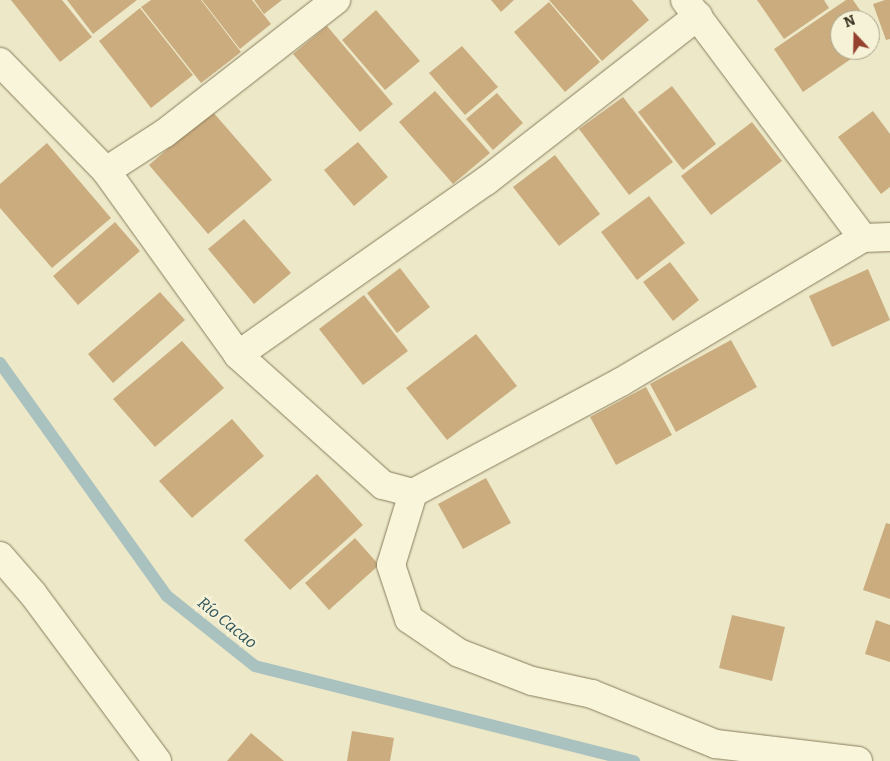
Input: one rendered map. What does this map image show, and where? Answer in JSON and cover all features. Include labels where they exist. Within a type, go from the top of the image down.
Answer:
[{"type":"street","points":[[106,171],[165,133],[336,0]]},
{"type":"street","points":[[238,355],[486,181],[692,8],[863,238]]},
{"type":"street","points":[[0,62],[106,171],[238,355],[383,485],[414,493],[621,382],[863,238],[890,237]]},
{"type":"street","points":[[414,493],[392,565],[409,619],[459,654],[532,681],[592,694],[716,744],[825,759],[858,761]]},
{"type":"street","points":[[0,556],[33,594],[156,761]]},
{"type":"building","points":[[11,0],[62,0],[92,37],[60,62]]},
{"type":"building","points":[[67,0],[137,0],[93,34]]},
{"type":"building","points":[[151,0],[201,0],[241,52],[201,83],[141,7]]},
{"type":"building","points":[[202,0],[252,0],[271,24],[240,49]]},
{"type":"building","points":[[254,0],[282,0],[264,14]]},
{"type":"building","points":[[491,0],[514,0],[501,12]]},
{"type":"building","points":[[549,0],[632,0],[649,20],[602,61]]},
{"type":"building","points":[[757,0],[824,0],[829,8],[784,39]]},
{"type":"building","points":[[846,0],[853,0],[860,10],[831,10]]},
{"type":"building","points":[[890,0],[890,39],[886,40],[880,23],[880,10],[875,10],[873,4]]},
{"type":"building","points":[[549,2],[600,62],[565,92],[514,32]]},
{"type":"building","points":[[140,8],[193,75],[151,108],[99,41]]},
{"type":"building","points":[[376,10],[420,61],[385,90],[342,40]]},
{"type":"building","points":[[830,11],[830,60],[849,60],[803,92],[774,49]]},
{"type":"building","points":[[327,26],[393,104],[360,132],[293,54]]},
{"type":"building","points":[[462,46],[498,87],[465,115],[429,73]]},
{"type":"building","points":[[672,86],[716,144],[683,170],[638,112]]},
{"type":"building","points":[[435,91],[490,153],[453,184],[399,122]]},
{"type":"building","points":[[497,93],[523,123],[493,150],[466,119]]},
{"type":"building","points":[[623,97],[673,162],[629,195],[579,129]]},
{"type":"building","points":[[212,111],[272,180],[208,234],[149,165]]},
{"type":"building","points":[[873,111],[890,134],[890,187],[881,194],[838,137]]},
{"type":"building","points":[[752,122],[782,161],[711,215],[681,176]]},
{"type":"building","points":[[358,142],[388,177],[354,206],[324,170]]},
{"type":"building","points":[[47,143],[111,218],[52,268],[0,208],[0,184]]},
{"type":"building","points":[[555,155],[600,214],[559,246],[513,187]]},
{"type":"building","points":[[649,196],[685,243],[637,280],[601,232]]},
{"type":"building","points":[[244,219],[291,273],[254,304],[208,249]]},
{"type":"building","points":[[115,222],[140,251],[78,305],[53,276]]},
{"type":"building","points":[[670,262],[699,300],[673,321],[643,282]]},
{"type":"building","points":[[400,268],[430,307],[397,333],[367,293]]},
{"type":"building","points":[[868,269],[890,320],[832,347],[809,296]]},
{"type":"building","points":[[160,292],[185,320],[113,383],[88,354]]},
{"type":"building","points":[[364,295],[408,351],[363,385],[319,329]]},
{"type":"building","points":[[476,334],[517,386],[447,440],[406,388]]},
{"type":"building","points":[[731,340],[757,387],[676,432],[650,384]]},
{"type":"building","points":[[182,341],[224,388],[155,447],[113,399]]},
{"type":"building","points":[[646,387],[672,435],[616,465],[590,417]]},
{"type":"building","points":[[232,419],[264,456],[192,518],[159,481]]},
{"type":"building","points":[[317,474],[363,525],[290,590],[244,540]]},
{"type":"building","points":[[486,478],[511,523],[463,549],[438,504]]},
{"type":"building","points":[[886,523],[890,524],[890,599],[863,590]]},
{"type":"building","points":[[355,538],[379,565],[329,610],[305,583]]},
{"type":"building","points":[[732,615],[785,627],[772,681],[719,668]]},
{"type":"building","points":[[876,620],[890,625],[890,662],[865,654]]},
{"type":"building","points":[[352,731],[394,738],[390,761],[347,761]]},
{"type":"building","points":[[251,733],[284,761],[227,761]]},
{"type":"waterway","name":"Río Cacao","points":[[0,363],[167,596],[255,666],[634,761]]}]
